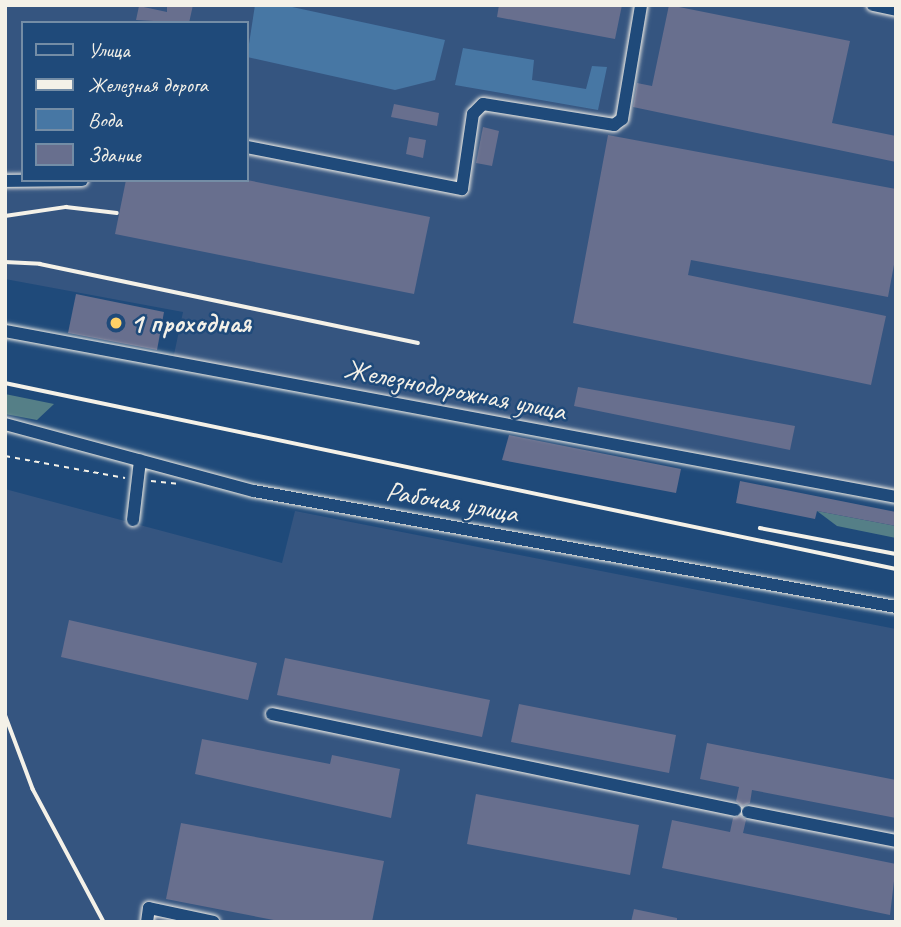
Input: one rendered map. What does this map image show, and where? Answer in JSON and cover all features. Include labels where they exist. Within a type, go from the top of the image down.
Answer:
[{"type":"street","points":[[248,147],[462,189],[473,114],[483,104],[614,125],[622,119],[641,5]]},
{"type":"street","points":[[873,5],[896,10]]},
{"type":"street","name":"Железнодорожная улица","points":[[5,331],[896,497]]},
{"type":"street","name":"Рабочая улица","points":[[5,424],[254,491],[896,607]]},
{"type":"street","points":[[133,520],[141,460]]},
{"type":"street","points":[[272,714],[896,841]]},
{"type":"street","points":[[146,922],[149,908],[214,922]]},
{"type":"shaded area","points":[[5,5],[896,5],[896,491],[172,364],[183,312],[5,279]]},
{"type":"shaded area","points":[[5,489],[282,563],[295,511],[896,629],[896,922],[5,922]]},
{"type":"green space","points":[[5,394],[54,404],[37,420],[5,414]]},
{"type":"green space","points":[[817,511],[896,526],[896,538],[837,526]]},
{"type":"water","points":[[255,5],[283,5],[445,40],[435,80],[395,90],[248,57]]},
{"type":"water","points":[[463,48],[534,60],[532,80],[586,89],[592,66],[607,67],[598,110],[455,85]]},
{"type":"building","points":[[167,5],[193,5],[189,21],[136,20],[139,6],[167,12]]},
{"type":"building","points":[[499,5],[622,5],[615,39],[497,17]]},
{"type":"building","points":[[669,5],[850,41],[832,123],[896,136],[896,162],[633,107],[637,83],[652,86]]},
{"type":"building","points":[[394,104],[439,113],[437,126],[391,117]]},
{"type":"building","points":[[483,127],[499,131],[492,166],[476,163]]},
{"type":"building","points":[[608,135],[896,189],[896,254],[888,297],[691,260],[688,275],[886,316],[871,385],[573,323]]},
{"type":"building","points":[[409,137],[426,140],[423,158],[406,154]]},
{"type":"building","points":[[248,180],[430,217],[414,294],[115,234],[126,182]]},
{"type":"building","name":"1 проходная","points":[[76,294],[164,312],[157,350],[68,333]]},
{"type":"building","points":[[578,387],[795,426],[790,450],[574,406]]},
{"type":"building","points":[[509,435],[681,469],[676,493],[502,460]]},
{"type":"building","points":[[740,481],[896,512],[896,526],[817,511],[815,519],[736,503]]},
{"type":"building","points":[[69,620],[257,663],[248,700],[61,657]]},
{"type":"building","points":[[285,658],[490,700],[482,737],[277,695]]},
{"type":"building","points":[[519,704],[676,735],[669,773],[511,742]]},
{"type":"building","points":[[202,739],[330,764],[332,755],[400,769],[391,818],[195,774]]},
{"type":"building","points":[[707,743],[896,780],[896,818],[752,790],[750,803],[742,806],[736,801],[739,787],[700,779]]},
{"type":"building","points":[[476,794],[639,825],[630,875],[467,844]]},
{"type":"building","points":[[741,816],[746,820],[743,833],[896,864],[890,915],[662,868],[672,820],[730,832],[733,818]]},
{"type":"building","points":[[181,823],[384,861],[372,922],[284,922],[166,899]]},
{"type":"building","points":[[634,909],[677,918],[677,922],[631,922]]},
{"type":"railway","points":[[5,216],[66,207],[117,213]]},
{"type":"railway","points":[[5,262],[40,264],[418,343]]},
{"type":"railway","points":[[5,383],[896,569]]},
{"type":"railway","points":[[760,528],[896,554]]},
{"type":"railway","points":[[5,714],[33,789],[104,922]]},
{"type":"place","name":"1 проходная","points":[[116,323]]}]
